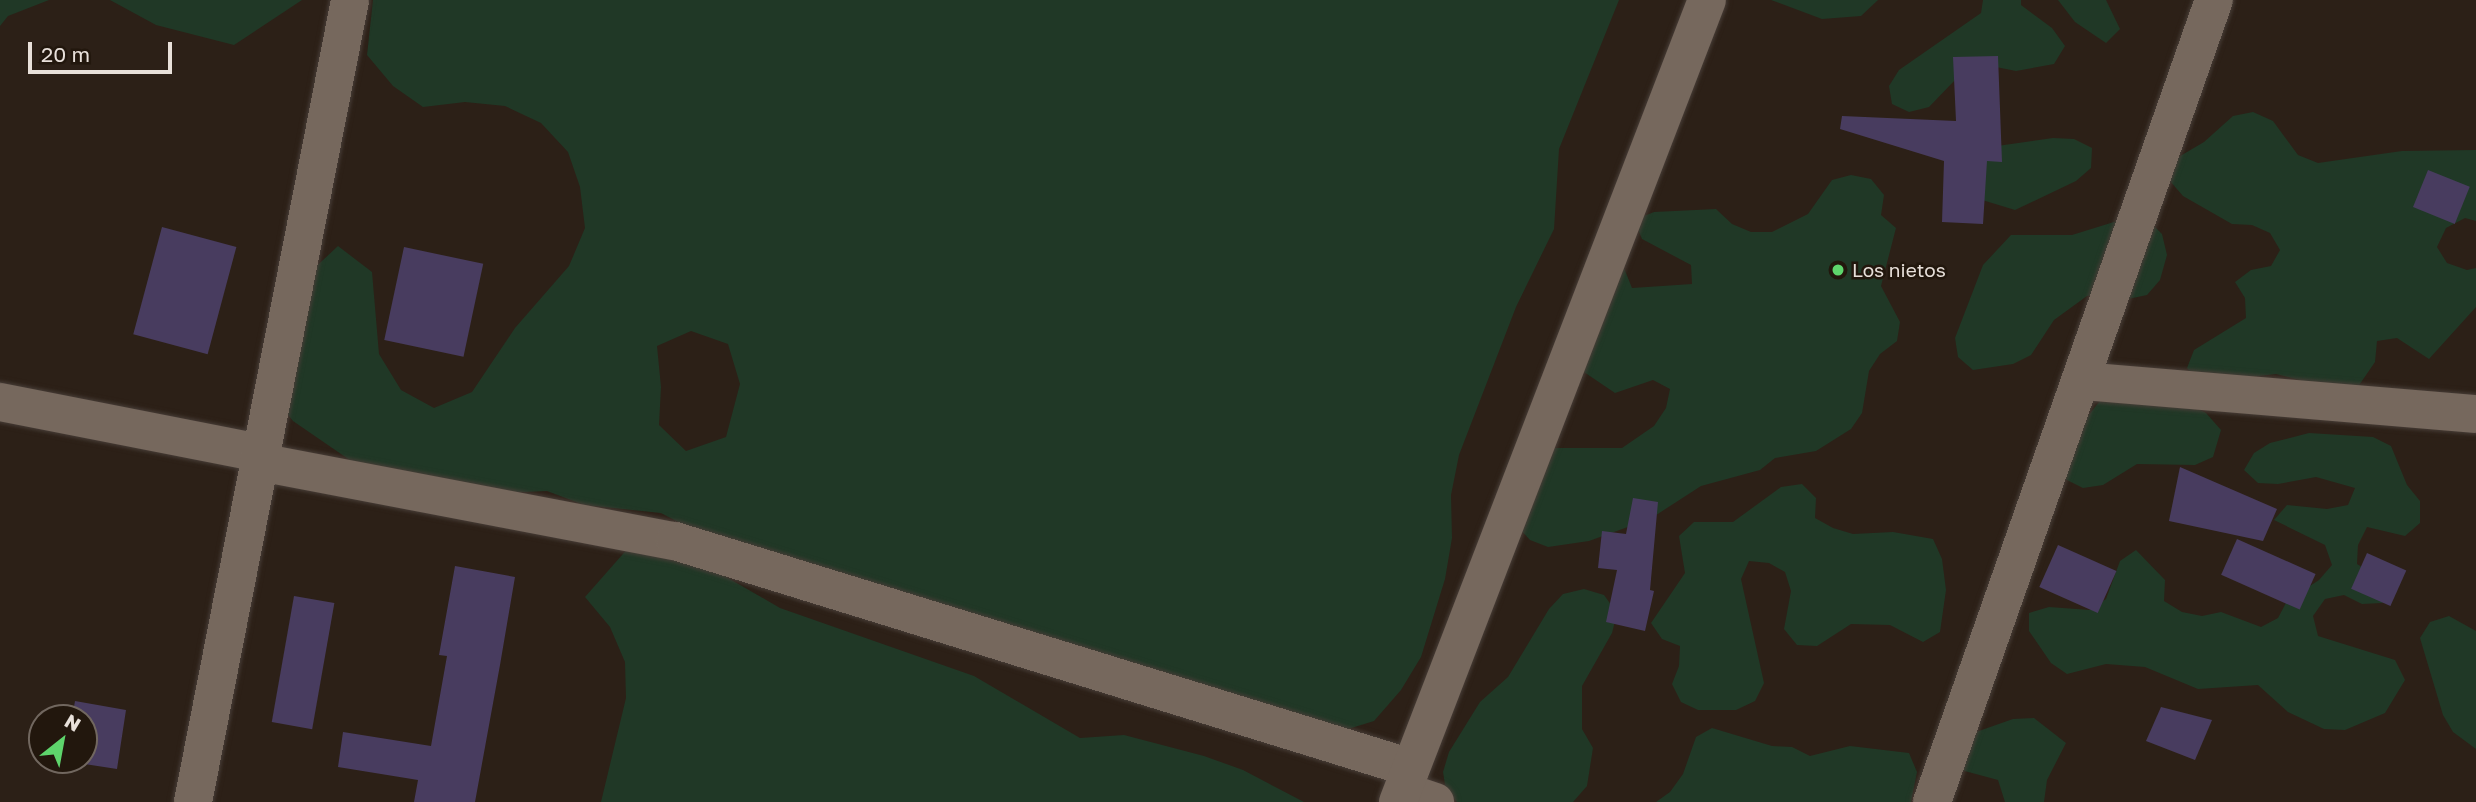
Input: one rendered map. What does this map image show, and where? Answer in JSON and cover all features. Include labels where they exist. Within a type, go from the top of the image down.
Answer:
[{"type":"street","points":[[193,802],[350,0]]},
{"type":"street","points":[[0,402],[260,458],[675,541],[1412,791],[1707,0]]},
{"type":"street","points":[[1932,802],[2214,0]]},
{"type":"street","points":[[2082,381],[2476,414]]},
{"type":"green space","points":[[0,0],[49,0],[8,16],[0,26]]},
{"type":"green space","points":[[110,0],[302,0],[234,45],[156,25]]},
{"type":"green space","points":[[373,0],[1619,0],[1559,149],[1554,229],[1516,307],[1459,455],[1451,495],[1452,538],[1445,579],[1421,657],[1401,690],[1374,721],[1332,734],[697,532],[661,513],[584,505],[547,491],[505,493],[357,465],[293,421],[267,388],[307,275],[338,246],[372,272],[379,354],[401,390],[434,408],[472,392],[515,328],[569,266],[585,228],[580,187],[568,152],[541,123],[505,106],[465,102],[423,107],[393,86],[367,55]],"holes":[[[691,331],[728,344],[740,384],[726,437],[686,451],[659,425],[661,387],[657,346]]]},
{"type":"green space","points":[[1771,0],[1878,0],[1861,16],[1822,19]]},
{"type":"green space","points":[[1983,0],[2021,0],[2021,5],[2052,28],[2065,46],[2054,64],[2016,71],[1996,67],[1957,78],[1929,107],[1909,112],[1892,104],[1889,86],[1899,70],[1981,13]]},
{"type":"green space","points":[[2058,0],[2106,0],[2120,29],[2106,43],[2075,22]]},
{"type":"green space","points":[[2253,112],[2273,121],[2298,155],[2318,163],[2402,151],[2476,150],[2476,221],[2465,218],[2446,228],[2437,247],[2447,263],[2467,270],[2476,268],[2476,307],[2429,359],[2397,338],[2377,341],[2375,362],[2353,394],[2276,374],[2199,383],[2187,368],[2194,350],[2246,318],[2245,298],[2235,282],[2251,270],[2271,266],[2280,250],[2270,233],[2252,225],[2232,224],[2183,196],[2170,181],[2170,162],[2204,142],[2233,116]]},
{"type":"green space","points":[[2053,138],[2074,139],[2092,148],[2091,168],[2076,181],[2015,210],[1979,199],[1972,154],[1990,147]]},
{"type":"green space","points":[[1851,175],[1871,179],[1884,195],[1881,215],[1896,228],[1881,286],[1900,322],[1897,341],[1880,354],[1869,371],[1862,413],[1851,429],[1816,451],[1775,458],[1760,470],[1701,486],[1650,519],[1589,541],[1548,547],[1530,540],[1518,527],[1541,448],[1622,448],[1654,426],[1666,408],[1670,389],[1653,380],[1615,393],[1581,370],[1624,268],[1632,288],[1692,284],[1691,265],[1642,239],[1634,220],[1654,212],[1716,209],[1732,224],[1751,232],[1772,232],[1808,214],[1832,180]]},
{"type":"green space","points":[[2130,217],[2148,220],[2162,234],[2167,255],[2160,280],[2147,295],[2128,299],[2108,294],[2087,296],[2054,320],[2031,355],[2013,364],[1973,370],[1958,357],[1955,338],[1983,265],[2011,235],[2072,235]]},
{"type":"green space","points":[[2112,386],[2188,403],[2206,413],[2221,430],[2213,457],[2195,465],[2137,464],[2103,485],[2083,488],[2065,479],[2087,417]]},
{"type":"green space","points":[[2309,433],[2373,437],[2391,446],[2407,485],[2420,501],[2420,523],[2405,536],[2367,527],[2358,545],[2357,564],[2394,587],[2382,603],[2362,604],[2344,595],[2325,599],[2313,616],[2318,636],[2395,660],[2405,680],[2385,713],[2345,730],[2324,729],[2288,712],[2258,685],[2198,689],[2145,667],[2106,664],[2067,674],[2051,663],[2029,631],[2029,613],[2049,607],[2090,610],[2106,599],[2120,561],[2136,550],[2165,580],[2164,601],[2182,612],[2202,616],[2221,612],[2261,627],[2278,618],[2287,601],[2319,580],[2332,565],[2325,545],[2274,520],[2287,505],[2327,509],[2348,505],[2355,488],[2316,477],[2278,484],[2258,483],[2244,470],[2254,453],[2270,443]]},
{"type":"green space","points":[[1802,484],[1816,498],[1815,518],[1833,528],[1853,534],[1893,532],[1933,539],[1942,559],[1946,590],[1940,632],[1923,642],[1890,625],[1851,624],[1817,646],[1797,645],[1784,629],[1791,591],[1785,572],[1769,563],[1749,561],[1741,579],[1764,683],[1755,701],[1736,710],[1698,710],[1681,702],[1672,684],[1679,666],[1680,646],[1662,639],[1651,623],[1685,573],[1679,536],[1694,522],[1733,522],[1781,487]]},
{"type":"green space","points":[[637,538],[676,548],[780,608],[974,676],[1080,738],[1124,735],[1204,756],[1243,770],[1304,802],[601,802],[626,698],[625,662],[610,627],[585,597]]},
{"type":"green space","points":[[1584,589],[1604,595],[1617,613],[1612,633],[1582,686],[1582,729],[1593,748],[1587,786],[1573,802],[1457,802],[1446,791],[1443,772],[1449,752],[1480,702],[1508,677],[1549,609],[1563,594]]},
{"type":"green space","points":[[2449,616],[2476,631],[2476,749],[2453,732],[2443,715],[2420,638],[2430,622]]},
{"type":"green space","points":[[2034,718],[2066,743],[2047,780],[2044,802],[2005,802],[1998,780],[1961,770],[1976,732],[2013,719]]},
{"type":"green space","points":[[1712,728],[1772,746],[1792,747],[1810,756],[1850,746],[1909,753],[1917,772],[1911,802],[1656,802],[1670,792],[1683,774],[1696,737]]},
{"type":"building","points":[[1998,56],[2002,162],[1987,161],[1983,224],[1942,222],[1944,161],[1840,129],[1842,116],[1956,121],[1953,57]]},
{"type":"building","points":[[2428,170],[2470,187],[2455,224],[2413,207]]},
{"type":"building","points":[[162,227],[236,247],[208,354],[133,334]]},
{"type":"building","points":[[404,247],[483,264],[463,357],[384,340]]},
{"type":"building","points":[[2180,467],[2277,509],[2263,541],[2169,521]]},
{"type":"building","points":[[1633,498],[1658,502],[1650,590],[1654,591],[1645,631],[1606,622],[1617,570],[1598,568],[1602,531],[1626,534]]},
{"type":"building","points":[[2237,539],[2316,574],[2300,610],[2221,575]]},
{"type":"building","points":[[2058,545],[2116,571],[2098,613],[2039,587]]},
{"type":"building","points":[[2367,553],[2406,570],[2390,606],[2351,589]]},
{"type":"building","points":[[455,566],[515,577],[500,665],[475,802],[414,802],[418,780],[338,767],[343,732],[431,746],[447,656],[439,655]]},
{"type":"building","points":[[294,596],[334,603],[312,729],[272,722]]},
{"type":"building","points":[[98,705],[126,710],[117,769],[98,766]]},
{"type":"building","points":[[2161,707],[2212,720],[2195,760],[2146,741]]},
{"type":"place","name":"Los nietos","points":[[1838,270]]}]
